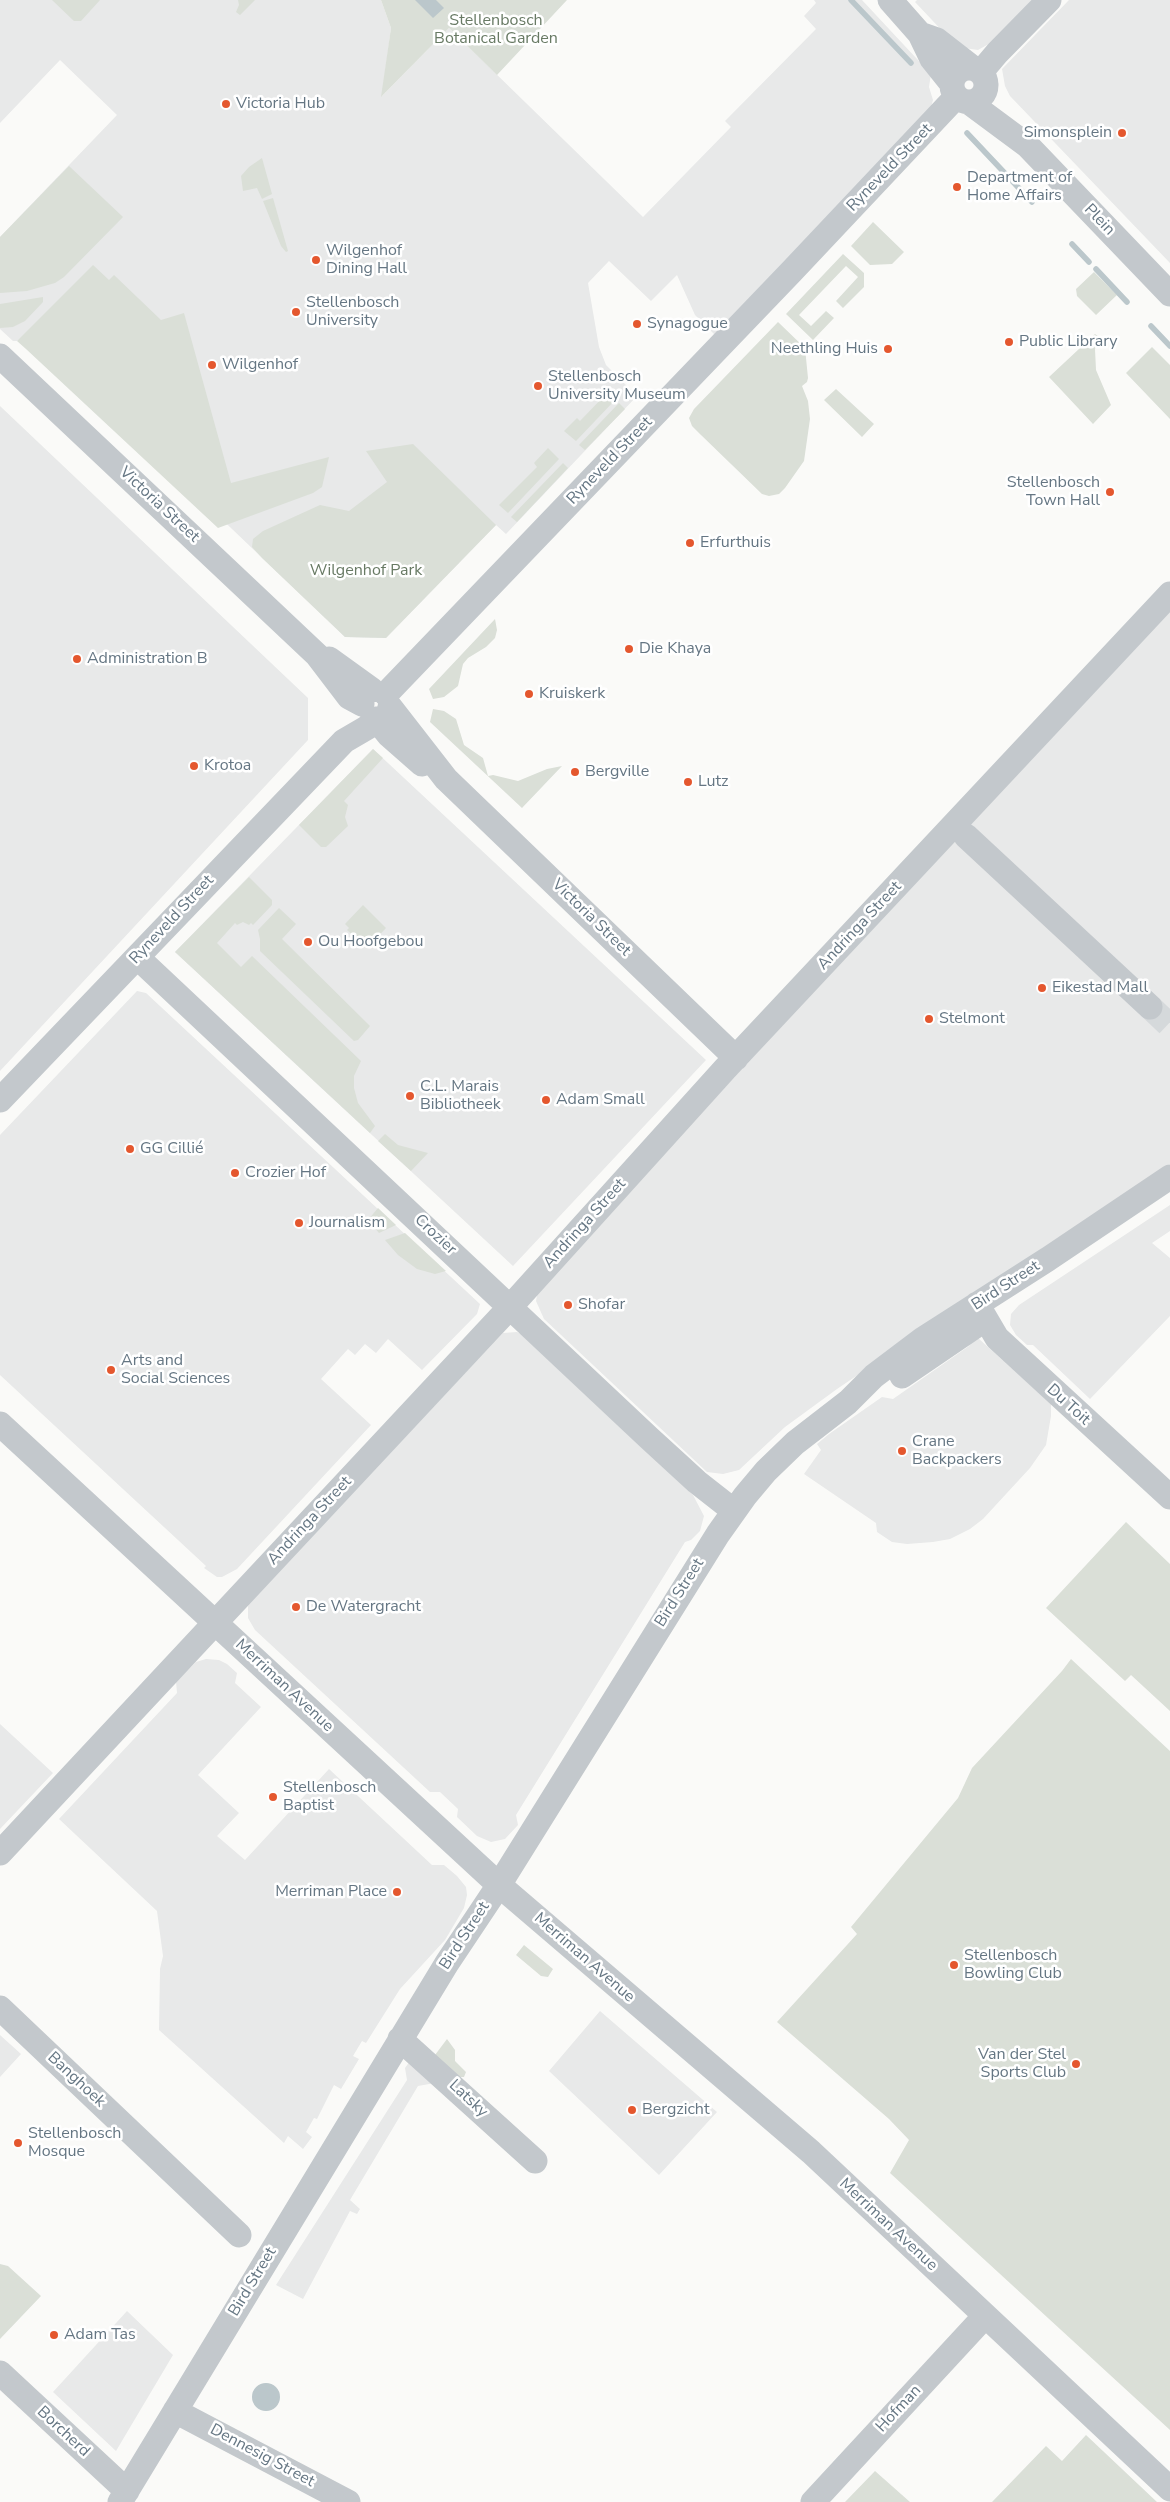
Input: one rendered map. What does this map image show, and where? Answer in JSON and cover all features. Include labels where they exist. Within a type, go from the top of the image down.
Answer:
[{"type":"street","name":"Plein","points":[[890,0],[920,34],[932,59],[959,94],[1028,146],[1170,294]]},
{"type":"street","points":[[980,75],[997,52],[1049,0]]},
{"type":"street","name":"Plein","points":[[920,34],[937,40],[980,75],[1028,146]]},
{"type":"street","name":"Ryneveld Street","points":[[0,1100],[344,741],[350,719],[375,706],[959,94],[959,71],[980,75]]},
{"type":"street","name":"Victoria Street","points":[[0,356],[317,655],[329,660],[375,706],[389,735],[406,751],[446,779],[736,1058]]},
{"type":"street","name":"Andringa Street","points":[[0,1853],[511,1306],[736,1058],[1170,594]]},
{"type":"street","points":[[966,836],[1150,1007]]},
{"type":"street","name":"Crozier","points":[[137,957],[683,1469],[734,1511]]},
{"type":"street","name":"Bird Street","points":[[123,2496],[400,2039],[734,1511],[766,1471],[795,1443],[848,1402],[864,1400],[888,1386],[981,1312],[1170,1177]]},
{"type":"street","name":"Bird Street","points":[[981,1312],[1170,1193]]},
{"type":"street","name":"Du Toit","points":[[981,1312],[997,1338],[1170,1498]]},
{"type":"street","name":"Merriman Avenue","points":[[0,1424],[499,1885],[810,2152],[1170,2489]]},
{"type":"street","name":"Banghoek","points":[[0,2008],[239,2235]]},
{"type":"street","name":"Latsky","points":[[400,2039],[534,2161]]},
{"type":"street","name":"Hofman","points":[[814,2502],[985,2316]]},
{"type":"street","name":"Borcherd","points":[[0,2373],[123,2496]]},
{"type":"street","name":"Dennesig Street","points":[[175,2411],[348,2502]]},
{"type":"shaded area","name":"Stellenbosch University","points":[[0,0],[381,0],[391,28],[382,96],[449,28],[643,217],[731,127],[725,121],[816,29],[804,16],[816,3],[814,0],[862,0],[931,74],[929,87],[933,100],[931,107],[716,336],[695,315],[677,275],[651,301],[609,261],[588,283],[599,347],[606,365],[637,396],[506,534],[496,525],[386,638],[345,637],[27,333],[17,341],[13,341],[0,329],[0,237],[117,115],[60,60],[0,123]]},
{"type":"shaded area","points":[[415,0],[436,0],[444,8],[433,18]]},
{"type":"shaded area","points":[[917,0],[1034,0],[994,41],[978,50],[964,48],[948,37],[915,2]]},
{"type":"shaded area","points":[[1069,0],[1170,0],[1170,263],[1010,96],[1005,86],[1002,69]]},
{"type":"shaded area","points":[[0,406],[308,698],[308,740],[0,1071]]},
{"type":"shaded area","points":[[1170,605],[1170,1164],[837,1389],[785,1427],[739,1470],[723,1474],[707,1472],[544,1319],[536,1301],[538,1290]]},
{"type":"shaded area","points":[[373,749],[706,1060],[513,1266],[175,952]]},
{"type":"shaded area","points":[[137,991],[146,993],[480,1304],[477,1314],[422,1370],[388,1339],[376,1353],[365,1344],[355,1355],[348,1349],[321,1379],[371,1425],[237,1569],[222,1577],[217,1577],[204,1568],[206,1566],[0,1375],[0,1135]]},
{"type":"shaded area","points":[[1170,1205],[1170,1231],[1152,1243],[1170,1258],[1170,1316],[1090,1399],[1033,1345],[1027,1345],[1016,1335],[1010,1325],[1011,1314],[1019,1305]]},
{"type":"shaded area","points":[[517,1332],[523,1335],[693,1495],[704,1516],[700,1531],[691,1540],[685,1542],[516,1815],[518,1825],[505,1839],[491,1842],[477,1836],[457,1817],[458,1809],[440,1792],[430,1792],[255,1630],[248,1618],[248,1606],[251,1600],[503,1333]]},
{"type":"shaded area","points":[[975,1338],[978,1338],[1051,1404],[1046,1445],[1030,1468],[983,1519],[970,1529],[950,1539],[933,1542],[907,1544],[892,1542],[877,1532],[876,1523],[804,1474],[821,1450],[817,1444],[829,1434],[882,1397],[893,1399],[969,1346]]},
{"type":"shaded area","points":[[206,1659],[219,1660],[227,1664],[237,1673],[235,1683],[261,1707],[198,1775],[239,1813],[217,1836],[245,1860],[329,1769],[432,1865],[444,1865],[466,1887],[467,1895],[464,1908],[445,1940],[400,1989],[366,2043],[362,2041],[353,2056],[359,2059],[341,2089],[334,2085],[317,2119],[314,2118],[306,2132],[312,2137],[303,2149],[288,2136],[284,2143],[159,2030],[160,1969],[163,1956],[157,1911],[59,1819],[177,1693],[176,1681],[196,1662]]},
{"type":"shaded area","points":[[0,1724],[53,1773],[0,1829]]},
{"type":"shaded area","name":"Bergzicht","points":[[600,2011],[717,2112],[659,2175],[549,2071]]},
{"type":"shaded area","points":[[0,2035],[21,2054],[0,2077]]},
{"type":"shaded area","points":[[410,2061],[435,2083],[418,2086],[350,2200],[360,2209],[357,2214],[350,2211],[303,2299],[276,2285],[407,2080],[405,2068]]},
{"type":"shaded area","points":[[127,2311],[173,2355],[116,2451],[53,2392]]},
{"type":"shaded area","points":[[266,2383],[276,2387],[280,2397],[276,2407],[266,2411],[256,2407],[252,2397],[256,2387]]},
{"type":"green space","points":[[52,0],[100,0],[81,21],[74,21]]},
{"type":"green space","points":[[238,0],[255,0],[240,15],[236,12],[239,5]]},
{"type":"green space","name":"Stellenbosch Botanical Garden","points":[[381,0],[567,0],[497,75],[449,28],[381,97],[391,28]]},
{"type":"green space","points":[[262,158],[272,194],[262,199],[257,188],[243,191],[241,176],[249,167]]},
{"type":"green space","points":[[69,166],[123,217],[64,277],[55,283],[27,291],[0,293],[0,237]]},
{"type":"green space","points":[[273,198],[288,251],[286,252],[281,246],[263,201]]},
{"type":"green space","points":[[873,222],[904,252],[892,264],[870,265],[851,246]]},
{"type":"green space","points":[[843,254],[864,273],[864,287],[843,308],[836,301],[858,277],[846,266],[799,315],[811,326],[826,311],[834,318],[813,340],[786,314]]},
{"type":"green space","points":[[93,265],[109,280],[114,275],[161,320],[184,313],[231,483],[329,457],[322,487],[313,493],[218,528],[17,341]]},
{"type":"green space","points":[[1094,272],[1117,295],[1096,315],[1077,296],[1076,289]]},
{"type":"green space","points":[[43,297],[43,302],[25,321],[13,327],[0,328],[0,304]]},
{"type":"green space","points":[[778,322],[805,348],[808,378],[807,382],[802,386],[808,401],[810,419],[804,461],[779,494],[769,496],[762,494],[701,435],[692,426],[689,418],[694,409]]},
{"type":"green space","points":[[1095,334],[1099,337],[1095,349],[1096,370],[1111,405],[1093,424],[1049,377]]},
{"type":"green space","points":[[1152,347],[1170,365],[1170,419],[1126,373]]},
{"type":"green space","points":[[836,389],[874,424],[862,437],[824,400]]},
{"type":"green space","points":[[608,392],[615,400],[576,441],[564,431],[577,418],[580,421]]},
{"type":"green space","points":[[619,403],[625,409],[585,450],[579,445]]},
{"type":"green space","name":"Wilgenhof Park","points":[[413,444],[496,525],[386,638],[345,637],[262,558],[252,547],[253,539],[263,531],[320,505],[349,511],[387,482],[366,451]]},
{"type":"green space","points":[[548,448],[559,459],[508,513],[499,505],[537,467],[534,463]]},
{"type":"green space","points":[[563,463],[568,468],[517,522],[511,517]]},
{"type":"green space","points":[[495,619],[497,630],[495,638],[486,647],[468,658],[463,664],[458,686],[444,697],[433,699],[429,689]]},
{"type":"green space","points":[[433,709],[444,711],[456,719],[464,745],[483,758],[488,776],[493,775],[518,781],[547,769],[562,766],[522,808],[430,722]]},
{"type":"green space","points":[[373,749],[383,758],[344,801],[348,805],[345,817],[348,826],[326,847],[321,847],[299,825]]},
{"type":"green space","points":[[249,877],[272,900],[272,905],[253,925],[243,922],[237,925],[235,923],[217,943],[241,967],[252,956],[361,1061],[354,1076],[354,1088],[358,1103],[375,1126],[370,1133],[175,952]]},
{"type":"green space","points":[[363,905],[386,928],[367,948],[347,930],[349,928],[345,924]]},
{"type":"green space","points":[[279,908],[296,924],[282,939],[370,1026],[358,1040],[354,1041],[260,951],[258,930]]},
{"type":"green space","points":[[385,1134],[398,1145],[428,1153],[411,1171],[378,1141]]},
{"type":"green space","points":[[378,1208],[396,1225],[379,1233],[368,1220]]},
{"type":"green space","points":[[405,1233],[446,1271],[435,1274],[417,1269],[398,1255],[385,1240]]},
{"type":"green space","points":[[1126,1522],[1170,1564],[1170,1711],[1131,1675],[1125,1681],[1046,1608]]},
{"type":"green space","name":"Van der Stel Sports Club","points":[[1071,1659],[1170,1751],[1170,2430],[890,2173],[909,2140],[889,2119],[777,2022],[857,1934],[851,1927],[958,1798],[972,1768]]},
{"type":"green space","points":[[524,1945],[553,1969],[548,1977],[541,1976],[516,1955]]},
{"type":"green space","points":[[447,2039],[455,2050],[455,2061],[466,2072],[464,2077],[459,2077],[435,2055]]},
{"type":"green space","points":[[0,2264],[8,2266],[41,2296],[0,2339]]},
{"type":"green space","points":[[1086,2435],[1157,2502],[992,2502],[1046,2446],[1062,2461]]},
{"type":"green space","points":[[875,2471],[910,2502],[845,2502]]},
{"type":"waterway","points":[[851,0],[911,63]]},
{"type":"waterway","points":[[967,133],[1032,202]]},
{"type":"waterway","points":[[1072,244],[1089,262]]},
{"type":"waterway","points":[[1096,269],[1127,302]]},
{"type":"waterway","points":[[1151,326],[1170,346]]},
{"type":"tunnel","points":[[1150,1007],[1170,1026]]},
{"type":"place","name":"Victoria Hub","points":[[226,104]]},
{"type":"place","name":"Simonsplein","points":[[1122,133]]},
{"type":"place","name":"Department of Home Affairs","points":[[957,187]]},
{"type":"place","name":"Wilgenhof Dining Hall","points":[[316,260]]},
{"type":"place","name":"Stellenbosch University","points":[[296,312]]},
{"type":"place","name":"Synagogue","points":[[637,324]]},
{"type":"place","name":"Public Library","points":[[1009,342]]},
{"type":"place","name":"Neethling Huis","points":[[888,349]]},
{"type":"place","name":"Wilgenhof","points":[[212,365]]},
{"type":"place","name":"Stellenbosch University Museum","points":[[538,386]]},
{"type":"place","name":"Stellenbosch Town Hall","points":[[1110,492]]},
{"type":"place","name":"Erfurthuis","points":[[690,543]]},
{"type":"place","name":"Die Khaya","points":[[629,649]]},
{"type":"place","name":"Administration B","points":[[77,659]]},
{"type":"place","name":"Kruiskerk","points":[[529,694]]},
{"type":"place","name":"Krotoa","points":[[194,766]]},
{"type":"place","name":"Bergville","points":[[575,772]]},
{"type":"place","name":"Lutz","points":[[688,782]]},
{"type":"place","name":"Ou Hoofgebou","points":[[308,942]]},
{"type":"place","name":"Eikestad Mall","points":[[1042,988]]},
{"type":"place","name":"Stelmont","points":[[929,1019]]},
{"type":"place","name":"C.L. Marais Bibliotheek","points":[[410,1096]]},
{"type":"place","name":"Adam Small","points":[[546,1100]]},
{"type":"place","name":"GG Cillié","points":[[130,1149]]},
{"type":"place","name":"Crozier Hof","points":[[235,1173]]},
{"type":"place","name":"Journalism","points":[[299,1223]]},
{"type":"place","name":"Shofar","points":[[568,1305]]},
{"type":"place","name":"Arts and Social Sciences","points":[[111,1370]]},
{"type":"place","name":"Crane Backpackers","points":[[902,1451]]},
{"type":"place","name":"De Watergracht","points":[[296,1607]]},
{"type":"place","name":"Stellenbosch Baptist","points":[[273,1797]]},
{"type":"place","name":"Merriman Place","points":[[397,1892]]},
{"type":"place","name":"Stellenbosch Bowling Club","points":[[954,1965]]},
{"type":"place","name":"Van der Stel Sports Club","points":[[1076,2064]]},
{"type":"place","name":"Bergzicht","points":[[632,2110]]},
{"type":"place","name":"Stellenbosch Mosque","points":[[18,2143]]},
{"type":"place","name":"Adam Tas","points":[[54,2335]]}]
